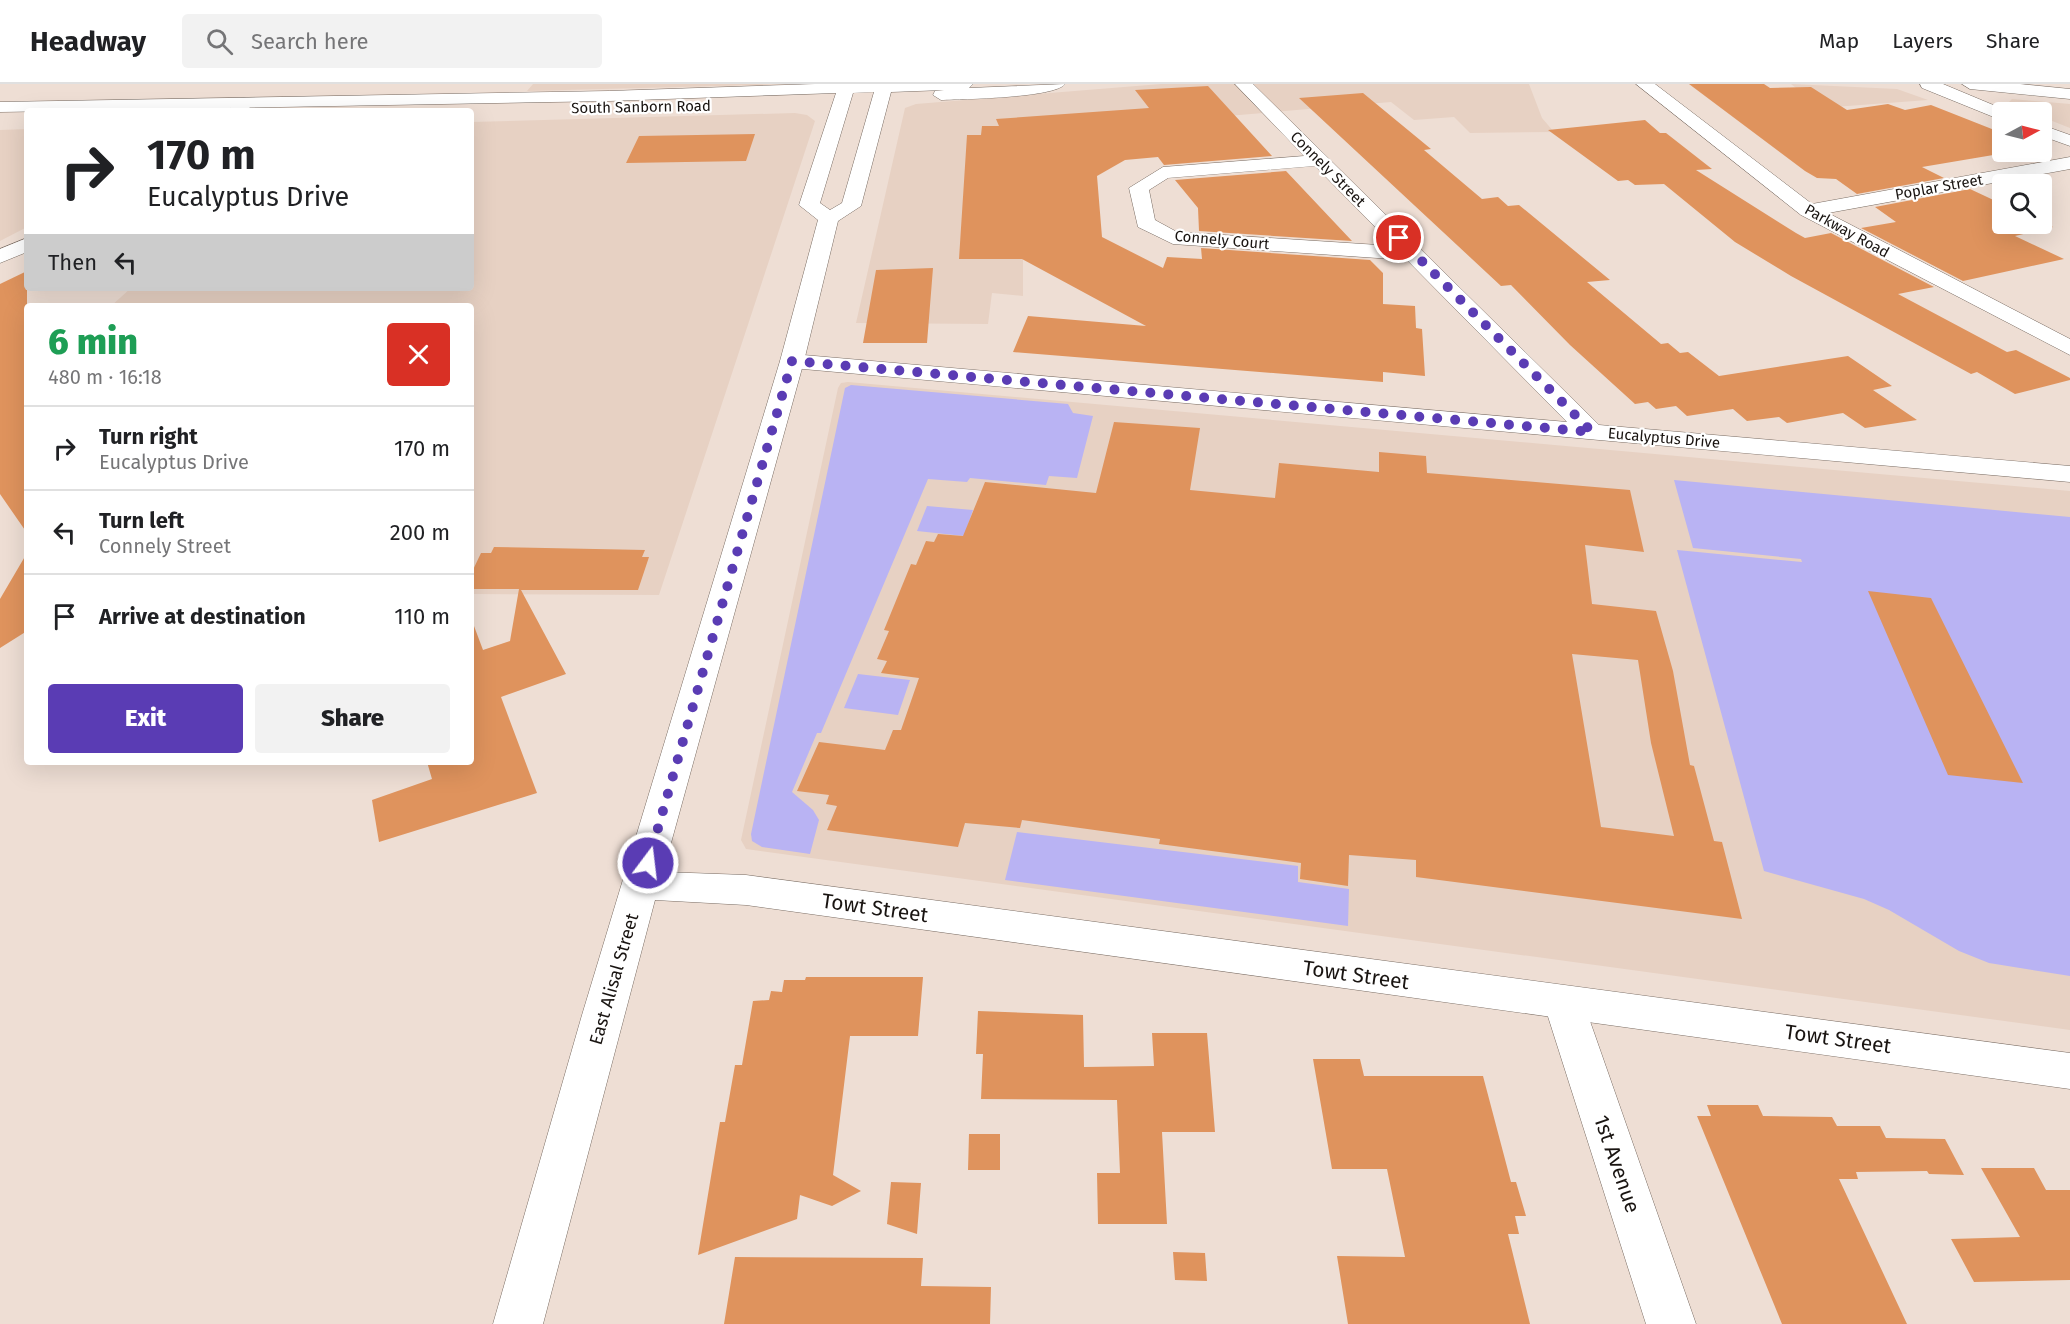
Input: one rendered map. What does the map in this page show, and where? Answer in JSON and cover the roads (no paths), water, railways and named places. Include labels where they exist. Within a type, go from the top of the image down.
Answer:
[{"type":"street","points":[[884,90],[862,158],[851,206],[829,218],[809,205],[845,92],[965,84]]},
{"type":"street","points":[[884,90],[1046,88],[1057,84]]},
{"type":"street","name":"Connely Street","points":[[1243,84],[1592,432]]},
{"type":"street","name":"Parkway Road","points":[[1644,84],[1808,211],[2068,345]]},
{"type":"street","points":[[1928,84],[1992,110]]},
{"type":"street","points":[[1970,84],[2070,94]]},
{"type":"street","name":"South Sanborn Road","points":[[0,107],[241,107],[845,92]]},
{"type":"street","name":"South Sanborn Road","points":[[474,109],[845,92]]},
{"type":"street","points":[[0,119],[24,118]]},
{"type":"street","points":[[2052,134],[2070,141]]},
{"type":"street","name":"Connely Court","points":[[1319,160],[1163,173],[1139,188],[1145,223],[1173,238],[1415,254]]},
{"type":"street","name":"Poplar Street","points":[[1808,211],[2070,163]]},
{"type":"street","name":"East Alisal Street","points":[[518,1324],[792,361],[829,218]]},
{"type":"street","points":[[0,257],[24,245]]},
{"type":"street","name":"Eucalyptus Drive","points":[[792,361],[2070,474]]},
{"type":"street","name":"Towt Street","points":[[642,885],[746,890],[1564,1004],[2070,1071]]},
{"type":"street","name":"1st Avenue","points":[[1564,1004],[1671,1324]]}]
